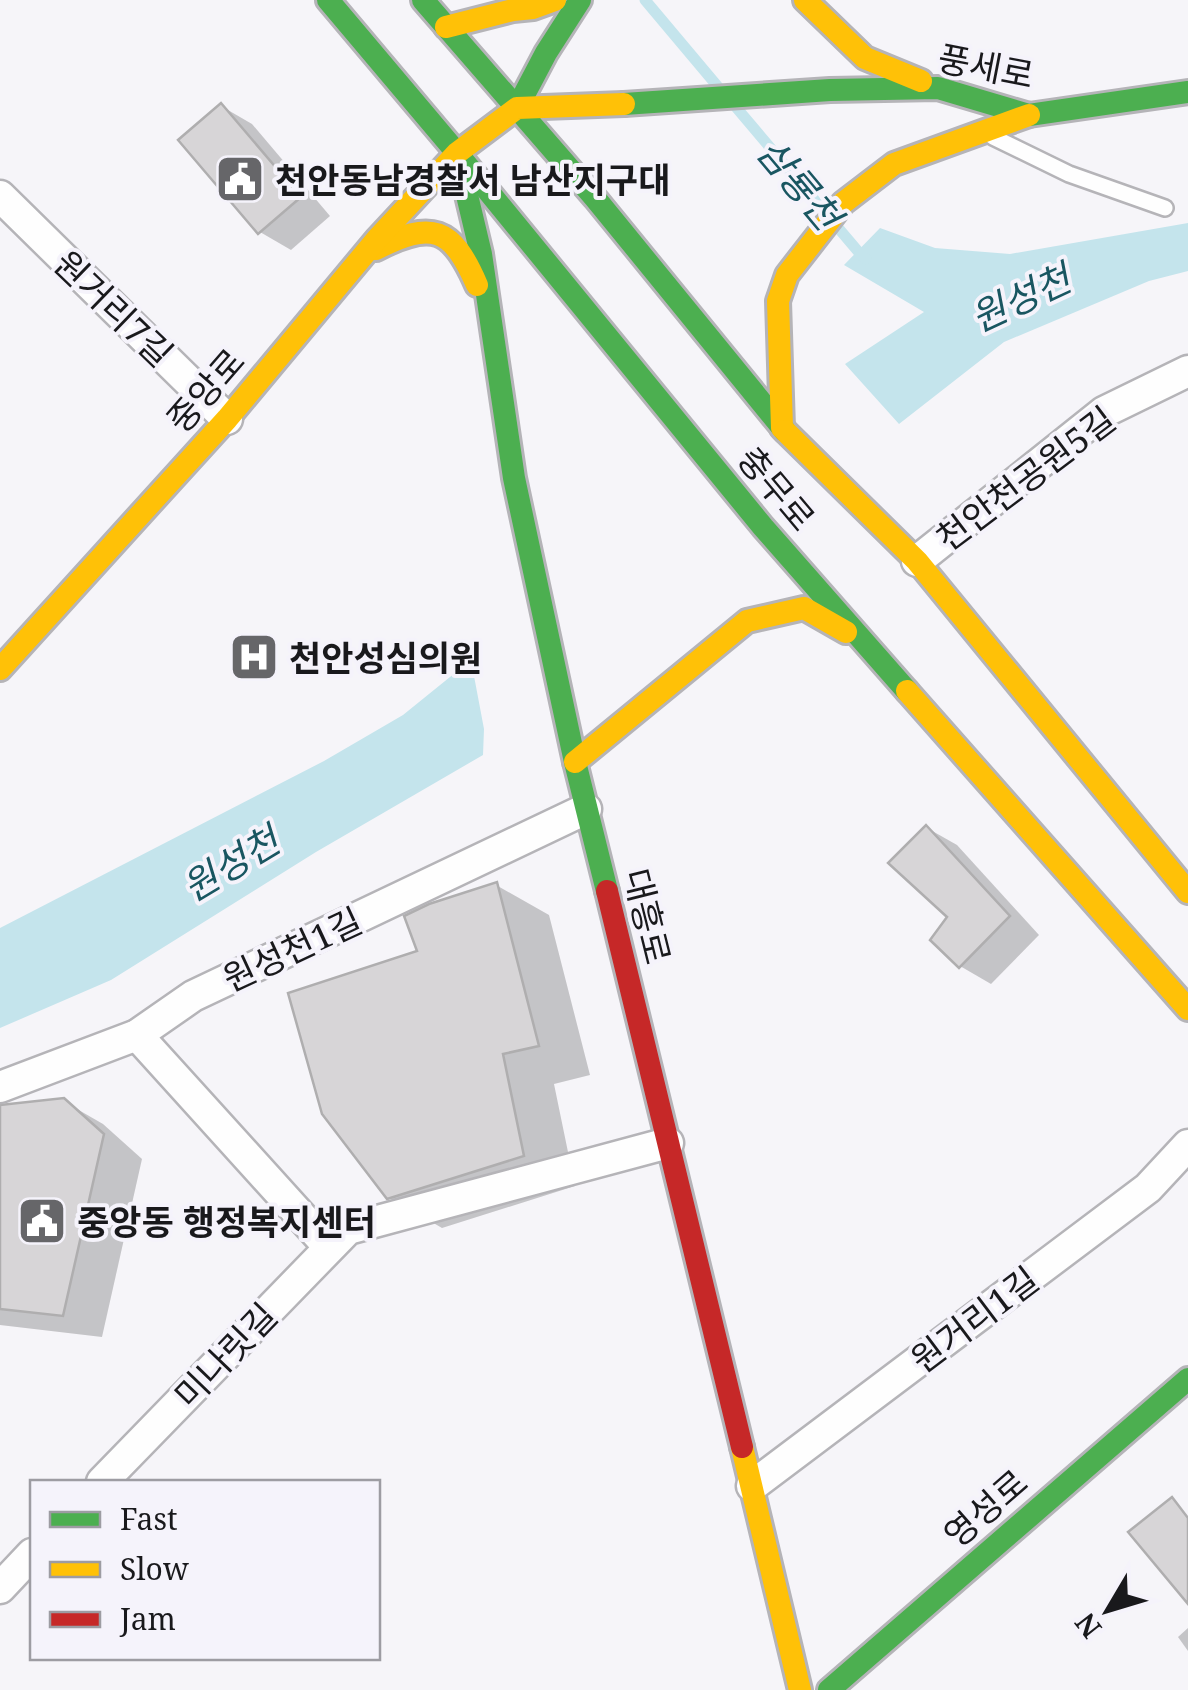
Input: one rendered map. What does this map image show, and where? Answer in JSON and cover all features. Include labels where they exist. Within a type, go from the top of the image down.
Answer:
[{"type":"street","name":"충무로","points":[[328,0],[763,527],[1188,1009]]},
{"type":"street","name":"충무로","points":[[423,0],[595,198],[782,428],[916,560],[1188,892]]},
{"type":"street","points":[[446,27],[554,0]]},
{"type":"street","points":[[517,108],[580,0]]},
{"type":"street","points":[[804,0],[865,58],[938,88]]},
{"type":"street","name":"풍세로","points":[[517,108],[666,103],[830,90],[938,88],[1029,115],[1188,92]]},
{"type":"street","name":"중앙로","points":[[0,668],[227,420],[362,257],[457,153],[517,108]]},
{"type":"street","points":[[782,428],[778,301],[787,275],[843,203],[894,164],[1029,115]]},
{"type":"street","name":"대흥로","points":[[457,153],[482,254],[514,478],[575,762],[800,1690]]},
{"type":"street","name":"원거리7길","points":[[0,196],[227,420]]},
{"type":"street","points":[[362,257],[396,237],[422,230],[445,236],[467,258],[490,318]]},
{"type":"street","name":"천안천공원5길","points":[[916,560],[1104,412],[1188,371]]},
{"type":"street","points":[[575,762],[747,621],[804,608],[865,643]]},
{"type":"street","name":"원성천1길","points":[[0,1087],[137,1035],[193,996],[586,809]]},
{"type":"street","points":[[137,1035],[339,1238],[668,1142]]},
{"type":"street","name":"원거리1길","points":[[752,1486],[1148,1188],[1188,1145]]},
{"type":"street","name":"미나릿길","points":[[104,1480],[339,1238]]},
{"type":"street","name":"영성로","points":[[828,1690],[1188,1379]]},
{"type":"street","points":[[0,1588],[30,1556]]},
{"type":"lane","points":[[982,132],[1069,174],[1165,208]]},
{"type":"water","name":"원성천","points":[[1188,223],[1188,271],[1149,281],[1004,342],[899,424],[845,364],[924,312],[844,265],[880,228],[935,248],[1010,254]]},
{"type":"water","name":"원성천","points":[[471,660],[484,729],[483,755],[316,852],[111,980],[0,1028],[0,928],[324,761],[403,715]]},
{"type":"building","points":[[221,103],[301,197],[258,234],[178,140]]},
{"type":"building","points":[[926,825],[1010,916],[959,968],[930,940],[947,917],[888,863]]},
{"type":"building","points":[[497,882],[539,1046],[503,1054],[524,1156],[387,1199],[322,1114],[288,993],[417,951],[404,916]]},
{"type":"building","name":"중앙동 행정복지센터","points":[[64,1098],[104,1134],[63,1316],[0,1309],[0,1105]]},
{"type":"building","points":[[1172,1497],[1188,1518],[1188,1604],[1128,1532]]},
{"type":"waterway","name":"삼룡천","points":[[645,0],[719,88]]},
{"type":"waterway","name":"삼룡천","points":[[735,106],[866,259]]},
{"type":"traffic: fast","points":[[328,0],[763,527],[907,691]]},
{"type":"traffic: fast","points":[[423,0],[595,198],[785,431]]},
{"type":"traffic: fast","points":[[517,108],[580,0]]},
{"type":"traffic: fast","points":[[624,104],[830,90],[938,88],[1029,115],[1188,92]]},
{"type":"traffic: fast","points":[[457,153],[481,254],[514,478],[607,891]]},
{"type":"traffic: fast","points":[[829,1690],[1188,1379]]},
{"type":"traffic: slow","points":[[446,27],[555,0]]},
{"type":"traffic: slow","points":[[805,0],[865,58],[921,81]]},
{"type":"traffic: slow","points":[[0,669],[227,419],[377,239],[457,153],[517,108],[624,104]]},
{"type":"traffic: slow","points":[[782,428],[778,301],[787,275],[843,203],[894,164],[1029,115]]},
{"type":"traffic: slow","points":[[376,249],[412,234],[438,234],[459,251],[477,285]]},
{"type":"traffic: slow","points":[[785,431],[917,561],[1188,892]]},
{"type":"traffic: slow","points":[[575,762],[747,621],[804,608],[846,632]]},
{"type":"traffic: slow","points":[[907,691],[1188,1009]]},
{"type":"traffic: slow","points":[[742,1447],[800,1690]]},
{"type":"traffic: jam","points":[[607,891],[742,1447]]},
{"type":"place","name":"천안동남경찰서 남산지구대","points":[[240,179]]},
{"type":"place","name":"천안성심의원","points":[[254,657]]},
{"type":"place","name":"중앙동 행정복지센터","points":[[42,1221]]}]
